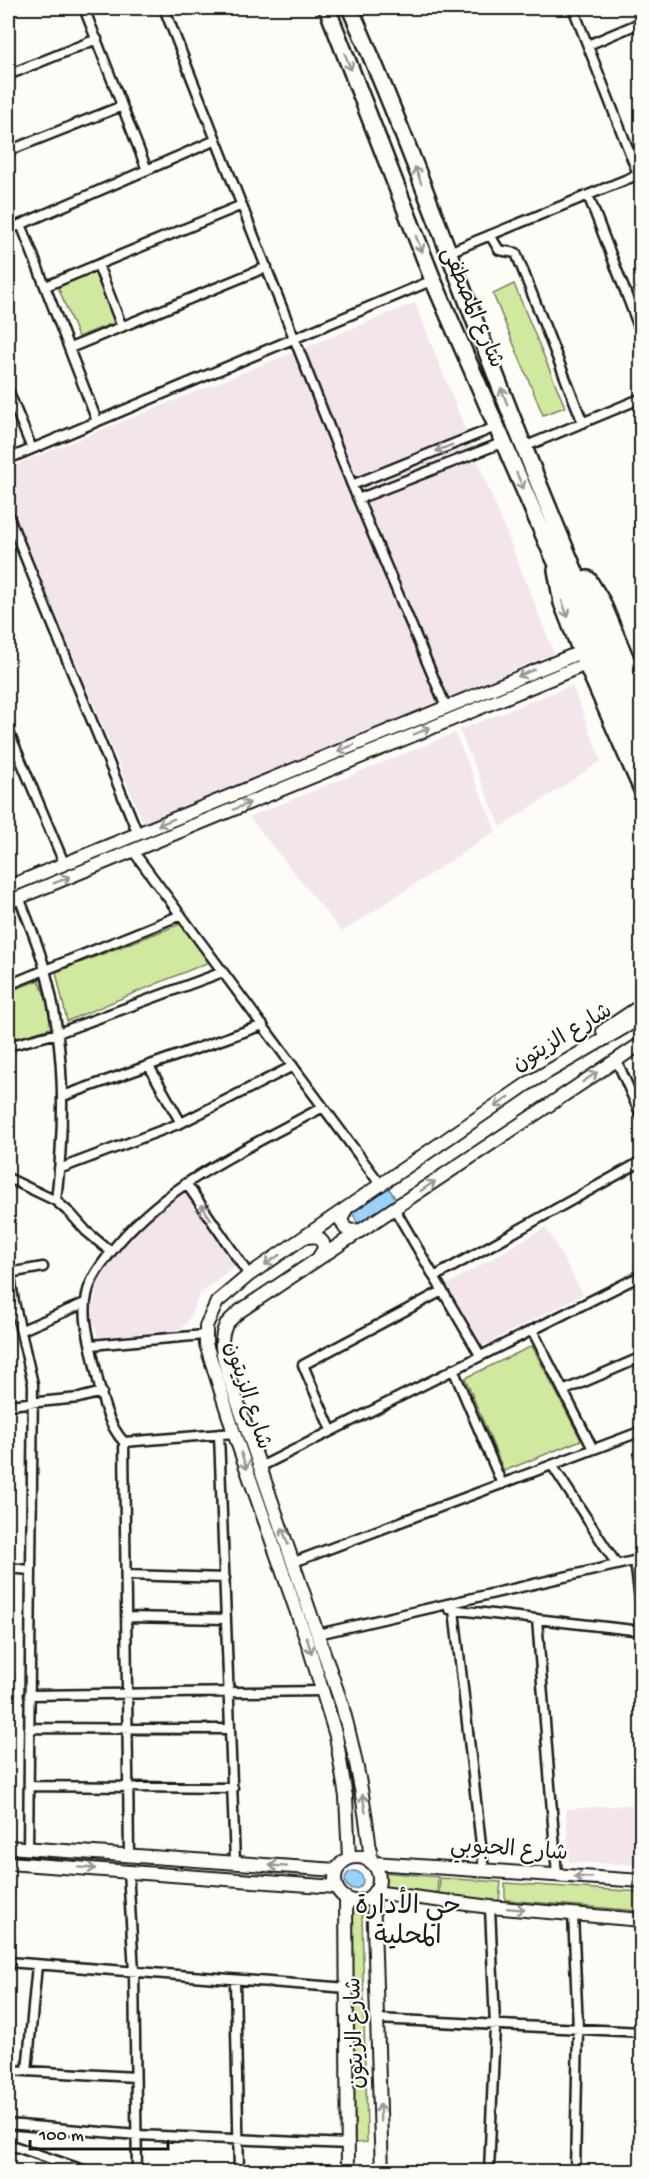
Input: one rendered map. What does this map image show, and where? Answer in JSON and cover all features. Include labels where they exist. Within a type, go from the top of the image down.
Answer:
[{"type":"highway","name":"شارع المصطفى","points":[[327,8],[434,280],[551,552],[590,619]]},
{"type":"highway","name":"شارع المصطفى","points":[[350,8],[386,92],[524,447],[566,547],[590,619]]},
{"type":"highway","points":[[363,102],[386,92]]},
{"type":"highway","points":[[566,547],[602,603],[642,698]]},
{"type":"highway","points":[[551,552],[560,596],[583,658],[642,790]]},
{"type":"highway","points":[[590,619],[642,733]]},
{"type":"highway","points":[[590,619],[642,763]]},
{"type":"main road","points":[[8,887],[446,707],[583,658]]},
{"type":"main road","points":[[14,900],[134,851],[583,658]]},
{"type":"main road","points":[[527,1084],[642,1005]]},
{"type":"main road","name":"شارع الزيتون","points":[[350,1858],[342,1767],[336,1736],[285,1576],[234,1433],[206,1344],[204,1335],[210,1315],[217,1302],[249,1275],[527,1084],[642,1017]]},
{"type":"main road","name":"شارع الزيتون","points":[[372,1862],[362,1794],[342,1705],[230,1380],[222,1351],[226,1324],[240,1311],[319,1257],[642,1043]]},
{"type":"main road","points":[[621,1056],[642,1052]]},
{"type":"main road","points":[[347,1208],[341,1220],[343,1225],[350,1231],[361,1230]]},
{"type":"main road","points":[[305,1237],[317,1236],[321,1239],[324,1249],[319,1257]]},
{"type":"main road","points":[[8,1847],[337,1870]]},
{"type":"main road","points":[[63,1866],[65,1850]]},
{"type":"main road","points":[[336,1887],[337,1870],[344,1861],[357,1857],[372,1862],[376,1868],[379,1880],[374,1893]]},
{"type":"main road","name":"شارع الحبوبي","points":[[372,1862],[642,1881]]},
{"type":"main road","points":[[8,1863],[336,1887],[346,1898],[360,1900],[374,1893],[490,1907],[642,1920]]},
{"type":"main road","name":"شارع الزيتون","points":[[374,1893],[382,2172]]},
{"type":"main road","name":"شارع الزيتون","points":[[346,1898],[348,2172]]},
{"type":"street","points":[[84,8],[147,170]]},
{"type":"street","points":[[164,8],[352,485],[446,707]]},
{"type":"street","points":[[449,252],[640,174],[573,8]]},
{"type":"street","points":[[588,45],[642,22]]},
{"type":"street","points":[[8,75],[96,39]]},
{"type":"street","points":[[8,151],[122,106]]},
{"type":"street","points":[[8,230],[216,140]]},
{"type":"street","points":[[588,195],[642,335]]},
{"type":"street","points":[[46,286],[242,205]]},
{"type":"street","points":[[21,224],[97,421]]},
{"type":"street","points":[[490,235],[499,250],[516,253],[583,423]]},
{"type":"street","points":[[98,265],[123,327]]},
{"type":"street","points":[[70,348],[267,267]]},
{"type":"street","points":[[8,459],[434,280]]},
{"type":"street","points":[[8,390],[32,449]]},
{"type":"street","points":[[524,447],[642,398]]},
{"type":"street","points":[[352,485],[498,426]]},
{"type":"street","points":[[358,499],[504,442]]},
{"type":"street","points":[[8,515],[138,834]]},
{"type":"street","points":[[8,730],[64,863]]},
{"type":"street","points":[[134,851],[381,1185]]},
{"type":"street","points":[[14,900],[45,970],[58,1033],[63,1096],[56,1201]]},
{"type":"street","points":[[8,986],[181,915]]},
{"type":"street","points":[[8,1046],[58,1033],[223,972]]},
{"type":"street","points":[[63,1096],[262,1025]]},
{"type":"street","points":[[621,1056],[642,1118]]},
{"type":"street","points":[[150,1066],[182,1123]]},
{"type":"street","points":[[59,1169],[182,1123],[293,1066]]},
{"type":"street","points":[[129,1855],[124,1442],[112,1426],[102,1392],[91,1345],[85,1303],[91,1282],[111,1252],[150,1210],[186,1183],[323,1107]]},
{"type":"street","points":[[434,1276],[642,1161]]},
{"type":"street","points":[[8,1178],[56,1201],[111,1252]]},
{"type":"street","points":[[186,1183],[249,1275]]},
{"type":"street","points":[[394,1208],[480,1355]]},
{"type":"street","points":[[8,1262],[14,1302],[33,1384],[34,1403],[28,1849]]},
{"type":"street","points":[[9,1273],[43,1268]]},
{"type":"street","points":[[260,1467],[642,1275]]},
{"type":"street","points":[[331,1430],[303,1365],[442,1291]]},
{"type":"street","points":[[21,1330],[85,1303]]},
{"type":"street","points":[[532,1330],[593,1449]]},
{"type":"street","points":[[91,1345],[204,1335]]},
{"type":"street","points":[[563,1391],[642,1357]]},
{"type":"street","points":[[453,1369],[502,1484]]},
{"type":"street","points":[[8,1406],[79,1398],[102,1392]]},
{"type":"street","points":[[294,1562],[642,1431]]},
{"type":"street","points":[[124,1442],[234,1433]]},
{"type":"street","points":[[219,1434],[235,1863]]},
{"type":"street","points":[[552,1465],[617,1565]]},
{"type":"street","points":[[318,1634],[638,1560],[642,1616]]},
{"type":"street","points":[[8,1568],[30,1569]]},
{"type":"street","points":[[126,1575],[225,1578]]},
{"type":"street","points":[[431,1607],[642,1631]]},
{"type":"street","points":[[454,1610],[483,1870]]},
{"type":"street","points":[[126,1617],[226,1619]]},
{"type":"street","points":[[537,1619],[557,1875]]},
{"type":"street","points":[[29,1695],[323,1691]]},
{"type":"street","points":[[29,1728],[230,1729]]},
{"type":"street","points":[[29,1786],[233,1788]]},
{"type":"street","points":[[128,1871],[134,1972],[137,2172]]},
{"type":"street","points":[[489,2172],[495,2025],[490,1907]]},
{"type":"street","points":[[573,1914],[578,2029],[575,2172]]},
{"type":"street","points":[[8,1962],[348,1988]]},
{"type":"street","points":[[27,2071],[37,1965]]},
{"type":"street","points":[[235,1980],[239,2172]]},
{"type":"street","points":[[377,2019],[642,2032]]},
{"type":"street","points":[[8,2070],[135,2077]]},
{"type":"street","points":[[8,2124],[137,2135],[348,2144]]},
{"type":"street","points":[[8,2144],[89,2172]]},
{"type":"shaded area","points":[[415,303],[554,653],[144,824],[8,499],[8,468]]},
{"type":"shaded area","points":[[572,685],[601,761],[501,827],[459,730]]},
{"type":"shaded area","points":[[455,733],[496,831],[342,932],[249,817]]},
{"type":"shaded area","points":[[183,1190],[237,1264],[200,1294],[187,1323],[180,1330],[98,1337],[92,1314],[98,1282],[123,1244]]},
{"type":"shaded area","points":[[546,1227],[583,1294],[481,1347],[445,1286]]},
{"type":"shaded area","points":[[641,1804],[641,1865],[569,1862],[566,1809]]},
{"type":"green space","points":[[94,272],[116,322],[78,337],[58,287]]},
{"type":"green space","points":[[514,284],[565,407],[543,415],[493,294]]},
{"type":"green space","points":[[183,923],[214,960],[67,1021],[56,972]]},
{"type":"green space","points":[[39,980],[56,1026],[8,1042],[8,992]]},
{"type":"green space","points":[[532,1346],[581,1440],[504,1471],[465,1378]]},
{"type":"green space","points":[[382,1872],[438,1877],[437,1895],[381,1891]]},
{"type":"green space","points":[[440,1878],[501,1882],[499,1901],[439,1895]]},
{"type":"green space","points":[[505,1883],[641,1892],[641,1911],[505,1900]]},
{"type":"green space","points":[[356,1909],[362,1914],[365,2063],[354,2063],[350,1917],[351,1912]]},
{"type":"green space","points":[[354,2068],[366,2068],[367,2142],[355,2143]]},
{"type":"water","points":[[386,1184],[396,1199],[358,1224],[351,1210]]},
{"type":"water","points":[[350,1871],[358,1871],[363,1876],[361,1887],[350,1889],[345,1884],[345,1876]]},
{"type":"district","name":"حي الأدارة المحلية","points":[[408,1923]]}]
